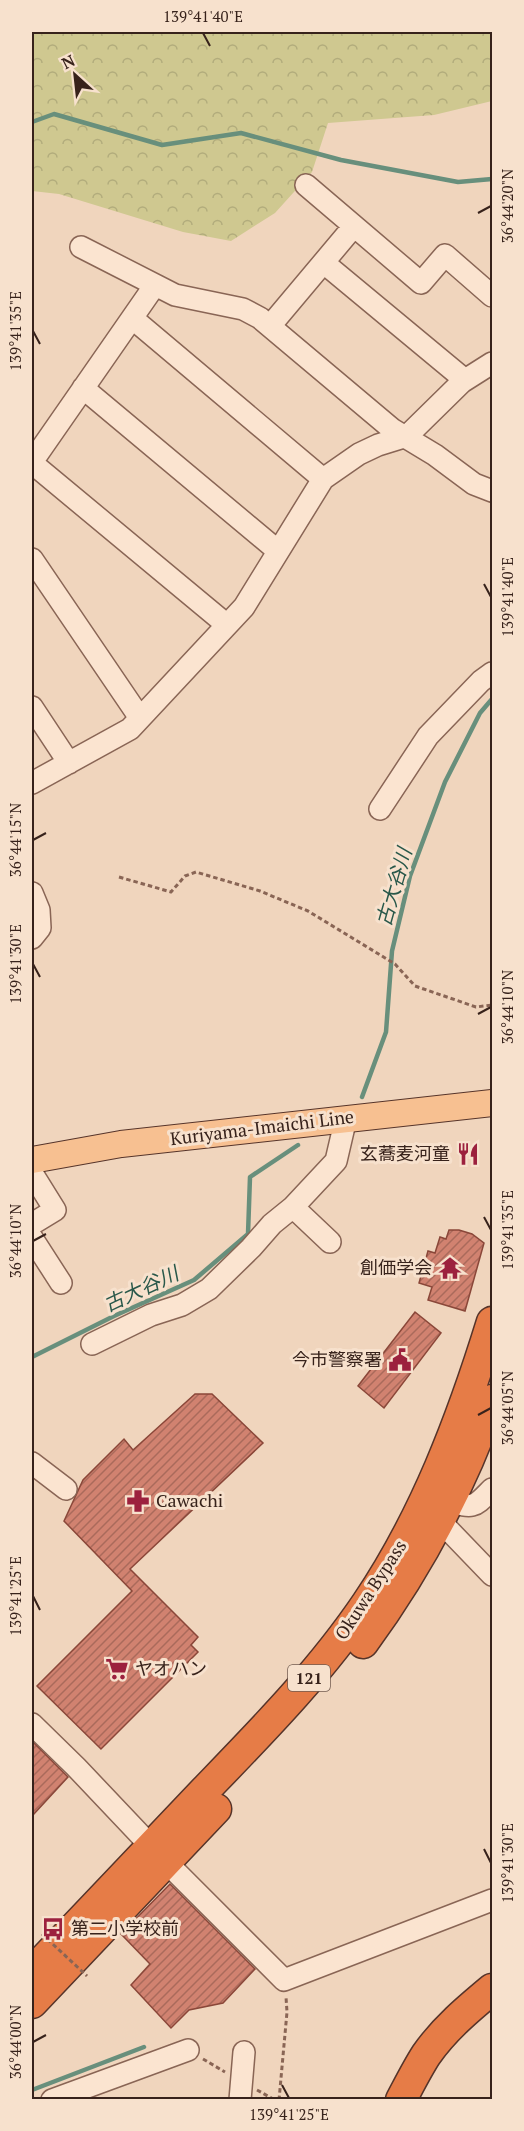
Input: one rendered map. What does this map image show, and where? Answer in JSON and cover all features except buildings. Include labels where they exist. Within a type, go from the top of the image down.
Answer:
[{"type":"highway","name":"Okuwa Bypass","points":[[32,1972],[304,1716],[355,1655],[404,1584],[445,1511],[467,1433],[470,1394],[492,1322]]},
{"type":"highway","name":"Okuwa Bypass","points":[[32,2003],[341,1639],[368,1601],[467,1433],[492,1400]]},
{"type":"highway","points":[[401,2100],[426,2055],[445,2031],[492,1989]]},
{"type":"main road","name":"Kuriyama-Imaichi Line","points":[[32,1160],[121,1144],[492,1103]]},
{"type":"street","points":[[306,185],[421,284],[445,255],[492,296]]},
{"type":"street","points":[[270,326],[354,226]]},
{"type":"street","points":[[81,247],[175,295],[243,309],[260,318],[392,429],[435,455],[474,484],[492,491]]},
{"type":"street","points":[[324,262],[465,380]]},
{"type":"street","points":[[155,285],[32,462],[227,625]]},
{"type":"street","points":[[132,318],[323,479]]},
{"type":"street","points":[[32,783],[130,729],[244,607],[323,479],[359,454],[378,445],[405,437],[465,380],[492,363]]},
{"type":"street","points":[[83,388],[278,551]]},
{"type":"street","points":[[32,559],[140,718]]},
{"type":"street","points":[[380,809],[428,736],[481,681],[492,673]]},
{"type":"street","points":[[32,707],[69,763]]},
{"type":"street","points":[[32,938],[40,928],[34,904]]},
{"type":"street","points":[[92,1344],[151,1316],[182,1305],[209,1289],[252,1248],[272,1224],[293,1207],[336,1161],[346,1118]]},
{"type":"street","points":[[32,1173],[55,1210],[32,1224]]},
{"type":"street","points":[[293,1207],[330,1242]]},
{"type":"street","points":[[32,1238],[61,1283]]},
{"type":"street","points":[[32,1463],[66,1489]]},
{"type":"street","points":[[492,1489],[477,1504],[445,1511],[492,1575]]},
{"type":"street","points":[[32,1724],[285,1990],[492,1900]]},
{"type":"street","points":[[52,2100],[188,2050]]},
{"type":"street","points":[[240,2100],[244,2052]]},
{"type":"path","points":[[119,877],[171,892],[185,876],[196,872],[249,888],[308,911],[395,963],[415,986],[476,1007],[492,1005]]},
{"type":"path","points":[[42,1934],[87,1976]]},
{"type":"path","points":[[279,2100],[287,2012],[285,1990]]},
{"type":"green space","points":[[32,32],[492,32],[492,101],[434,115],[328,123],[312,172],[275,213],[231,241],[183,232],[59,194],[32,191]]},
{"type":"waterway","points":[[32,122],[54,114],[162,145],[241,133],[341,160],[458,182],[492,179]]},
{"type":"waterway","name":"古大谷川","points":[[362,1097],[386,1032],[392,951],[410,876],[445,782],[480,713],[492,699]]},
{"type":"waterway","name":"古大谷川","points":[[32,1357],[114,1316],[194,1280],[248,1234],[250,1177],[298,1145]]},
{"type":"waterway","points":[[32,2090],[144,2047]]},
{"type":"place","name":"玄蕎麦河童","points":[[468,1154]]},
{"type":"place","name":"創価学会","points":[[450,1268]]},
{"type":"place","name":"今市警察署","points":[[400,1360]]},
{"type":"place","name":"Cawachi","points":[[138,1501]]},
{"type":"place","name":"ヤオハン","points":[[117,1669]]},
{"type":"place","name":"第二小学校前","points":[[53,1929]]}]
